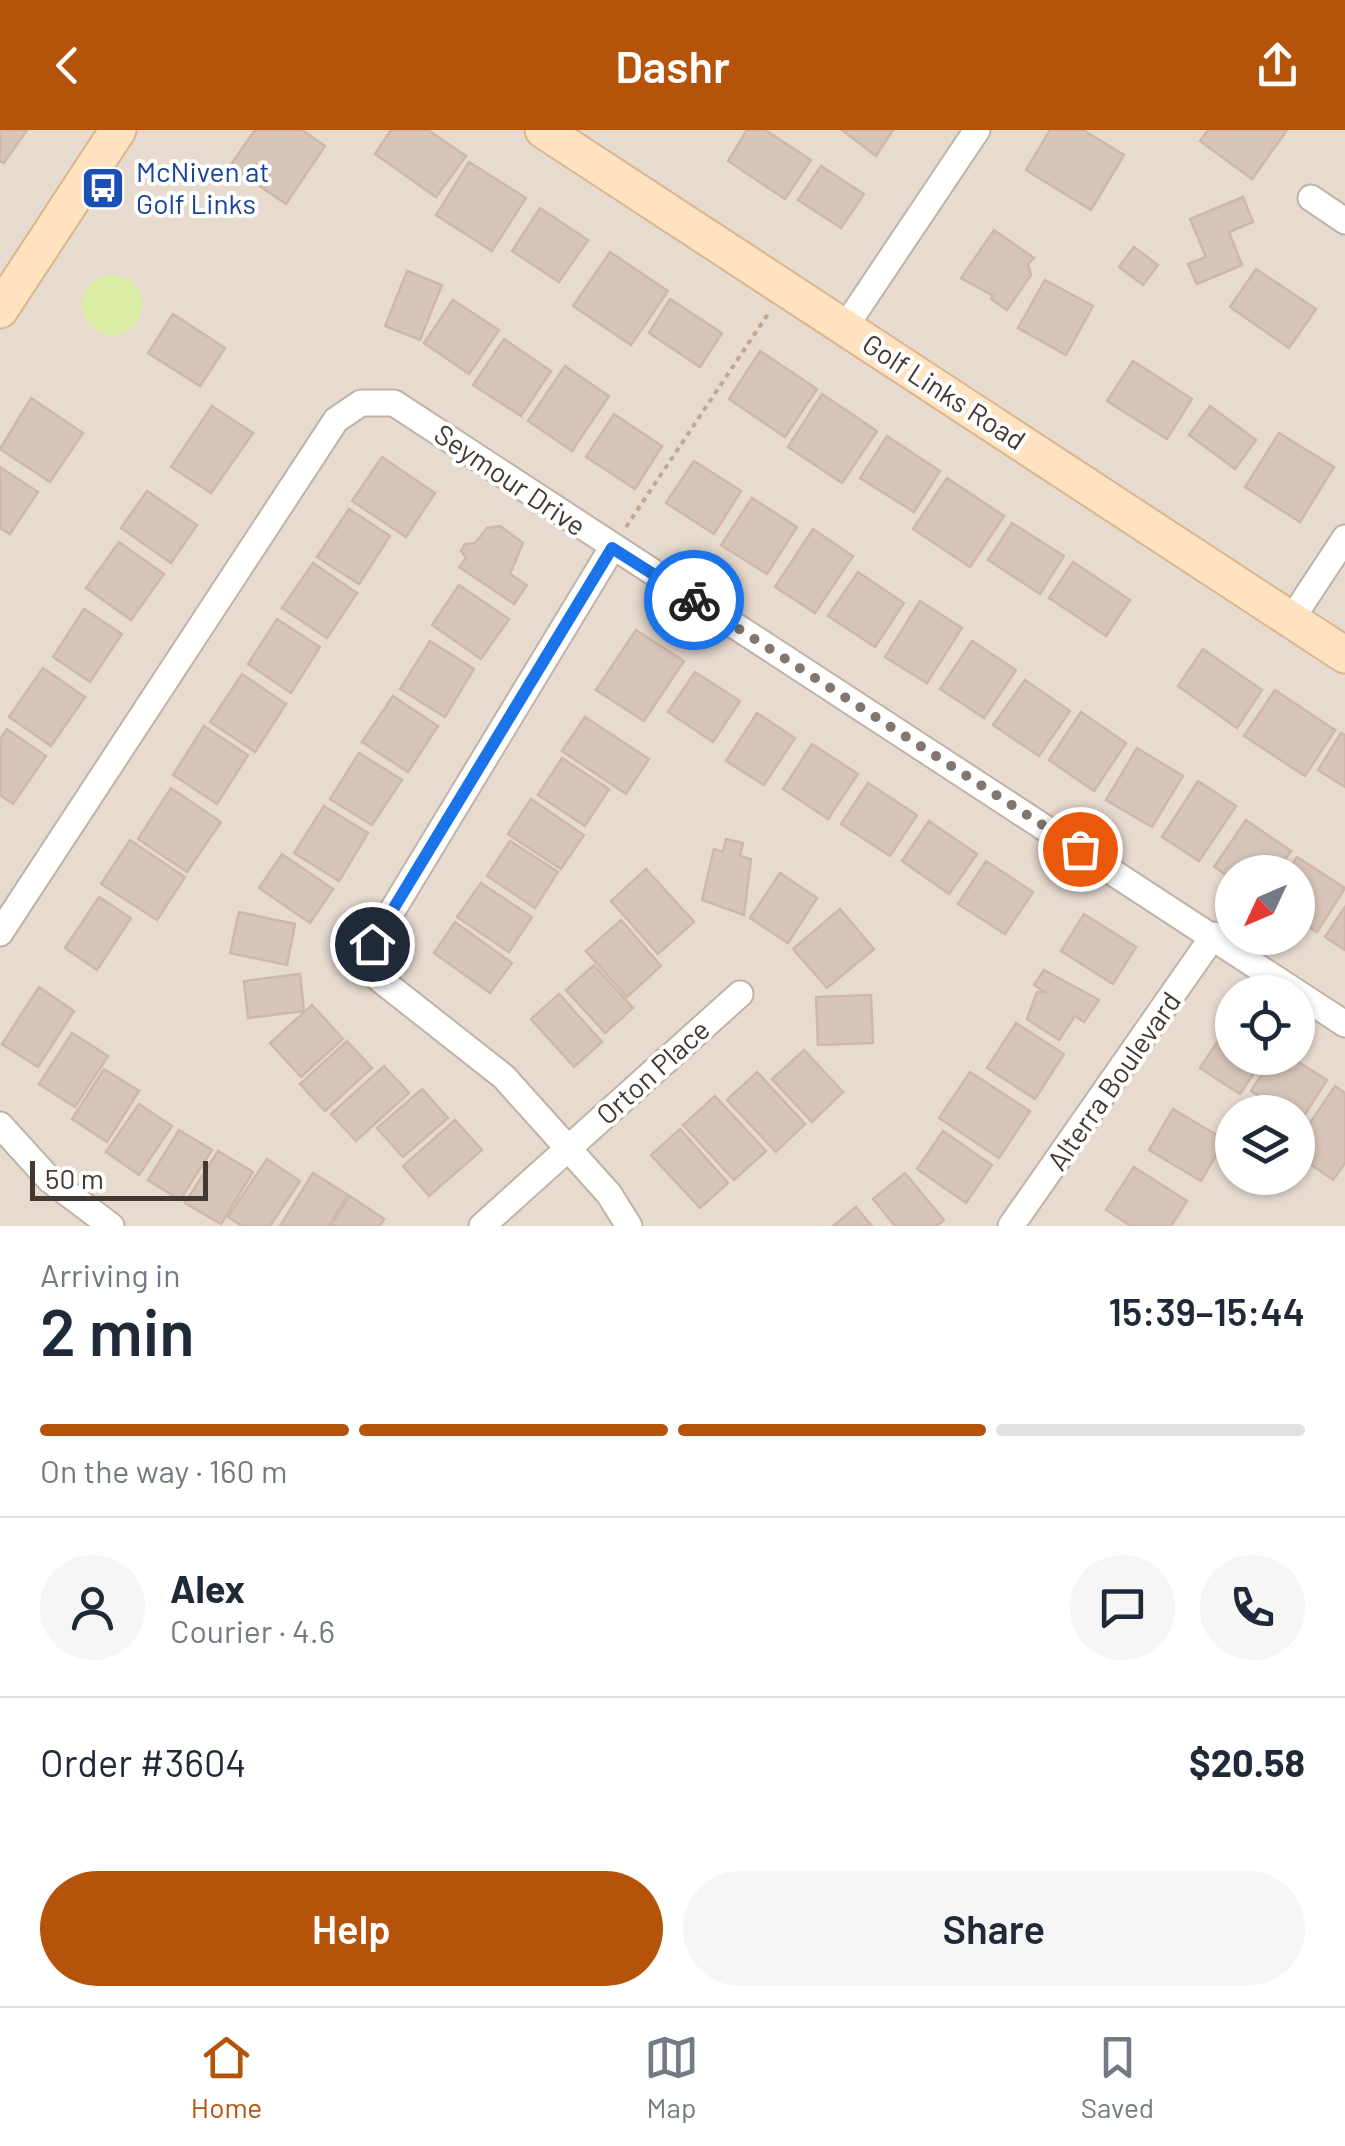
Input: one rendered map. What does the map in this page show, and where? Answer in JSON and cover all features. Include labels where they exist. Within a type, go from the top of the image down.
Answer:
[{"type":"main road","points":[[0,310],[118,130]]},
{"type":"main road","name":"Golf Links Road","points":[[543,130],[1345,654]]},
{"type":"street","points":[[845,327],[977,130]]},
{"type":"street","points":[[1311,198],[1345,221]]},
{"type":"street","name":"Seymour Drive","points":[[0,933],[336,420],[361,403],[394,402],[1345,1024]]},
{"type":"street","points":[[1291,620],[1345,538]]},
{"type":"street","points":[[612,548],[372,944],[377,977],[504,1077],[608,1194],[629,1226]]},
{"type":"street","name":"Alterra Boulevard","points":[[1011,1226],[1214,935]]},
{"type":"street","name":"Orton Place","points":[[482,1226],[740,994]]},
{"type":"street","points":[[0,1125],[50,1180],[110,1226]]},
{"type":"path","points":[[612,548],[784,290]]},
{"type":"shaded area","points":[[0,130],[1345,130],[1345,1226],[0,1226]]},
{"type":"green space","points":[[112,275],[133,284],[142,305],[133,326],[112,335],[91,326],[82,305],[91,284]]},
{"type":"building","points":[[0,130],[27,130],[4,163],[0,161]]},
{"type":"building","points":[[255,130],[302,130],[325,146],[286,204],[230,166]]},
{"type":"building","points":[[391,130],[428,130],[466,156],[436,197],[375,154]]},
{"type":"building","points":[[747,130],[765,130],[811,160],[785,199],[728,161]]},
{"type":"building","points":[[842,130],[893,130],[876,156]]},
{"type":"building","points":[[1050,130],[1083,130],[1124,155],[1091,210],[1026,170]]},
{"type":"building","points":[[1208,130],[1287,130],[1252,179],[1200,141]]},
{"type":"building","points":[[469,162],[526,198],[492,251],[436,215]]},
{"type":"building","points":[[821,166],[864,194],[841,228],[798,200]]},
{"type":"building","points":[[1243,197],[1253,222],[1229,232],[1242,265],[1197,284],[1188,264],[1206,257],[1190,219]]},
{"type":"building","points":[[540,208],[588,240],[559,282],[512,251]]},
{"type":"building","points":[[994,230],[1034,258],[1028,264],[1031,275],[1007,310],[991,299],[993,296],[961,278]]},
{"type":"building","points":[[1134,247],[1158,265],[1143,285],[1119,267]]},
{"type":"building","points":[[610,252],[668,291],[631,345],[573,306]]},
{"type":"building","points":[[1256,269],[1316,309],[1289,348],[1230,307]]},
{"type":"building","points":[[407,271],[442,285],[420,340],[385,326]]},
{"type":"building","points":[[1045,280],[1093,306],[1066,355],[1018,328]]},
{"type":"building","points":[[670,299],[722,333],[700,367],[649,333]]},
{"type":"building","points":[[453,300],[499,330],[469,374],[424,343]]},
{"type":"building","points":[[173,314],[225,348],[200,386],[148,353]]},
{"type":"building","points":[[504,339],[551,371],[521,416],[473,385]]},
{"type":"building","points":[[760,351],[817,389],[785,437],[729,399]]},
{"type":"building","points":[[1133,361],[1192,399],[1167,439],[1107,401]]},
{"type":"building","points":[[565,366],[609,396],[572,451],[528,421]]},
{"type":"building","points":[[822,394],[877,431],[842,483],[788,447]]},
{"type":"building","points":[[31,398],[83,433],[50,482],[0,449]]},
{"type":"building","points":[[212,406],[253,433],[211,493],[171,467]]},
{"type":"building","points":[[1210,406],[1256,440],[1235,469],[1189,435]]},
{"type":"building","points":[[614,414],[662,446],[635,489],[586,457]]},
{"type":"building","points":[[1279,433],[1334,467],[1300,522],[1245,487]]},
{"type":"building","points":[[887,436],[940,471],[914,512],[860,478]]},
{"type":"building","points":[[382,457],[435,493],[406,537],[352,501]]},
{"type":"building","points":[[694,461],[741,491],[714,534],[666,503]]},
{"type":"building","points":[[0,467],[38,492],[10,534],[0,528]]},
{"type":"building","points":[[947,478],[1004,516],[970,567],[913,529]]},
{"type":"building","points":[[147,491],[197,525],[171,563],[121,528]]},
{"type":"building","points":[[752,498],[797,527],[767,574],[721,545]]},
{"type":"building","points":[[349,509],[390,536],[359,584],[317,557]]},
{"type":"building","points":[[1012,523],[1064,556],[1040,594],[988,560]]},
{"type":"building","points":[[500,526],[523,543],[510,574],[527,585],[514,604],[459,567],[466,558],[461,551],[465,544],[475,543],[487,528]]},
{"type":"building","points":[[813,529],[853,556],[815,613],[775,587]]},
{"type":"building","points":[[119,542],[164,574],[131,620],[86,588]]},
{"type":"building","points":[[1073,562],[1130,600],[1106,636],[1049,598]]},
{"type":"building","points":[[313,563],[357,593],[327,638],[282,608]]},
{"type":"building","points":[[858,572],[904,603],[875,647],[828,616]]},
{"type":"building","points":[[459,585],[509,619],[481,659],[432,625]]},
{"type":"building","points":[[920,601],[962,628],[927,683],[885,657]]},
{"type":"building","points":[[84,609],[122,634],[90,682],[53,657]]},
{"type":"building","points":[[277,619],[320,647],[291,693],[248,664]]},
{"type":"building","points":[[636,630],[684,661],[644,721],[596,690]]},
{"type":"building","points":[[430,641],[474,669],[445,717],[400,689]]},
{"type":"building","points":[[972,641],[1016,670],[984,718],[940,689]]},
{"type":"building","points":[[1203,649],[1262,690],[1237,728],[1178,686]]},
{"type":"building","points":[[43,668],[85,697],[51,746],[9,717]]},
{"type":"building","points":[[695,672],[740,701],[713,742],[668,712]]},
{"type":"building","points":[[242,674],[286,704],[255,752],[210,722]]},
{"type":"building","points":[[1025,680],[1070,711],[1039,756],[993,725]]},
{"type":"building","points":[[1275,690],[1335,730],[1305,776],[1244,736]]},
{"type":"building","points":[[393,696],[438,726],[408,772],[362,742]]},
{"type":"building","points":[[1081,712],[1126,743],[1094,791],[1049,760]]},
{"type":"building","points":[[757,713],[795,738],[764,785],[726,761]]},
{"type":"building","points":[[585,717],[649,759],[626,794],[562,751]]},
{"type":"building","points":[[204,726],[248,755],[217,804],[173,775]]},
{"type":"building","points":[[7,729],[46,756],[13,804],[0,795],[0,739]]},
{"type":"building","points":[[1341,733],[1345,735],[1345,787],[1318,770]]},
{"type":"building","points":[[812,744],[858,774],[828,819],[783,789]]},
{"type":"building","points":[[1137,748],[1183,776],[1152,827],[1106,800]]},
{"type":"building","points":[[359,753],[402,780],[372,825],[330,799]]},
{"type":"building","points":[[562,758],[609,789],[585,826],[538,795]]},
{"type":"building","points":[[1198,781],[1236,806],[1199,861],[1162,837]]},
{"type":"building","points":[[868,783],[917,815],[890,856],[841,824]]},
{"type":"building","points":[[171,788],[221,822],[187,872],[138,839]]},
{"type":"building","points":[[531,799],[584,835],[561,869],[508,834]]},
{"type":"building","points":[[324,806],[368,833],[339,881],[294,853]]},
{"type":"building","points":[[1246,820],[1291,851],[1288,855],[1222,855]]},
{"type":"building","points":[[929,821],[977,854],[949,894],[902,861]]},
{"type":"building","points":[[726,839],[743,843],[740,856],[751,859],[744,915],[702,900],[714,849],[723,852]]},
{"type":"building","points":[[130,840],[185,877],[157,920],[101,884]]},
{"type":"building","points":[[510,841],[558,872],[535,908],[487,876]]},
{"type":"building","points":[[282,854],[333,889],[310,923],[259,888]]},
{"type":"building","points":[[986,861],[1033,892],[1005,934],[958,904]]},
{"type":"building","points":[[646,869],[694,922],[658,954],[611,901]]},
{"type":"building","points":[[1315,869],[1345,888],[1315,931]]},
{"type":"building","points":[[780,873],[817,898],[788,943],[750,918]]},
{"type":"building","points":[[481,883],[532,917],[509,952],[457,917]]},
{"type":"building","points":[[99,897],[131,918],[97,970],[65,948]]},
{"type":"building","points":[[1345,907],[1345,950],[1325,937]]},
{"type":"building","points":[[840,909],[874,949],[827,988],[793,949]]},
{"type":"building","points":[[239,912],[295,924],[287,965],[230,953]]},
{"type":"building","points":[[1084,914],[1136,947],[1113,984],[1061,951]]},
{"type":"building","points":[[621,920],[661,966],[627,997],[586,951]]},
{"type":"building","points":[[455,922],[512,963],[490,993],[434,953]]},
{"type":"building","points":[[594,965],[633,1008],[605,1033],[566,990]]},
{"type":"building","points":[[1044,970],[1099,1000],[1084,1022],[1075,1016],[1059,1040],[1027,1019],[1037,992],[1045,992],[1034,985]]},
{"type":"building","points":[[300,974],[304,1011],[248,1018],[244,981]]},
{"type":"building","points":[[39,987],[74,1011],[38,1067],[2,1044]]},
{"type":"building","points":[[559,994],[602,1042],[574,1067],[531,1019]]},
{"type":"building","points":[[871,995],[873,1043],[818,1045],[816,997]]},
{"type":"building","points":[[312,1005],[343,1039],[301,1077],[270,1043]]},
{"type":"building","points":[[1016,1023],[1064,1054],[1035,1099],[987,1068]]},
{"type":"building","points":[[72,1033],[108,1056],[75,1107],[39,1084]]},
{"type":"building","points":[[347,1041],[372,1068],[325,1111],[300,1084]]},
{"type":"building","points":[[1215,1046],[1215,1075],[1253,1075],[1240,1094],[1200,1068]]},
{"type":"building","points":[[804,1050],[843,1092],[812,1122],[772,1079]]},
{"type":"building","points":[[384,1066],[409,1093],[356,1141],[331,1114]]},
{"type":"building","points":[[104,1069],[139,1091],[107,1142],[72,1119]]},
{"type":"building","points":[[757,1072],[805,1124],[776,1152],[727,1100]]},
{"type":"building","points":[[970,1072],[1030,1111],[999,1158],[939,1118]]},
{"type":"building","points":[[1315,1072],[1327,1080],[1315,1099],[1315,1095],[1257,1095],[1251,1091],[1262,1075]]},
{"type":"building","points":[[1335,1086],[1345,1093],[1345,1163],[1333,1180],[1315,1167],[1315,1116]]},
{"type":"building","points":[[422,1089],[448,1118],[403,1157],[377,1128]]},
{"type":"building","points":[[715,1096],[766,1151],[734,1180],[683,1125]]},
{"type":"building","points":[[139,1104],[172,1126],[139,1175],[106,1152]]},
{"type":"building","points":[[1173,1109],[1215,1134],[1215,1157],[1201,1181],[1149,1150]]},
{"type":"building","points":[[455,1120],[482,1150],[429,1196],[403,1166]]},
{"type":"building","points":[[680,1129],[728,1183],[700,1208],[651,1155]]},
{"type":"building","points":[[179,1130],[212,1150],[180,1200],[148,1180]]},
{"type":"building","points":[[943,1131],[992,1165],[966,1203],[917,1169]]},
{"type":"building","points":[[218,1151],[253,1172],[221,1224],[185,1203]]},
{"type":"building","points":[[267,1159],[300,1181],[270,1226],[242,1226],[228,1217]]},
{"type":"building","points":[[1134,1167],[1187,1201],[1171,1226],[1131,1226],[1106,1210]]},
{"type":"building","points":[[313,1173],[348,1195],[329,1226],[280,1226]]},
{"type":"building","points":[[905,1173],[944,1220],[937,1226],[895,1226],[873,1199]]},
{"type":"building","points":[[350,1196],[384,1219],[380,1226],[330,1226]]},
{"type":"building","points":[[856,1207],[872,1226],[833,1226]]},
{"type":"way so far","points":[[694,600],[1080,849]]},
{"type":"place","name":"McNiven at Golf Links","points":[[103,188]]},
{"type":"route","points":[[372,944],[612,548],[694,600]]}]
